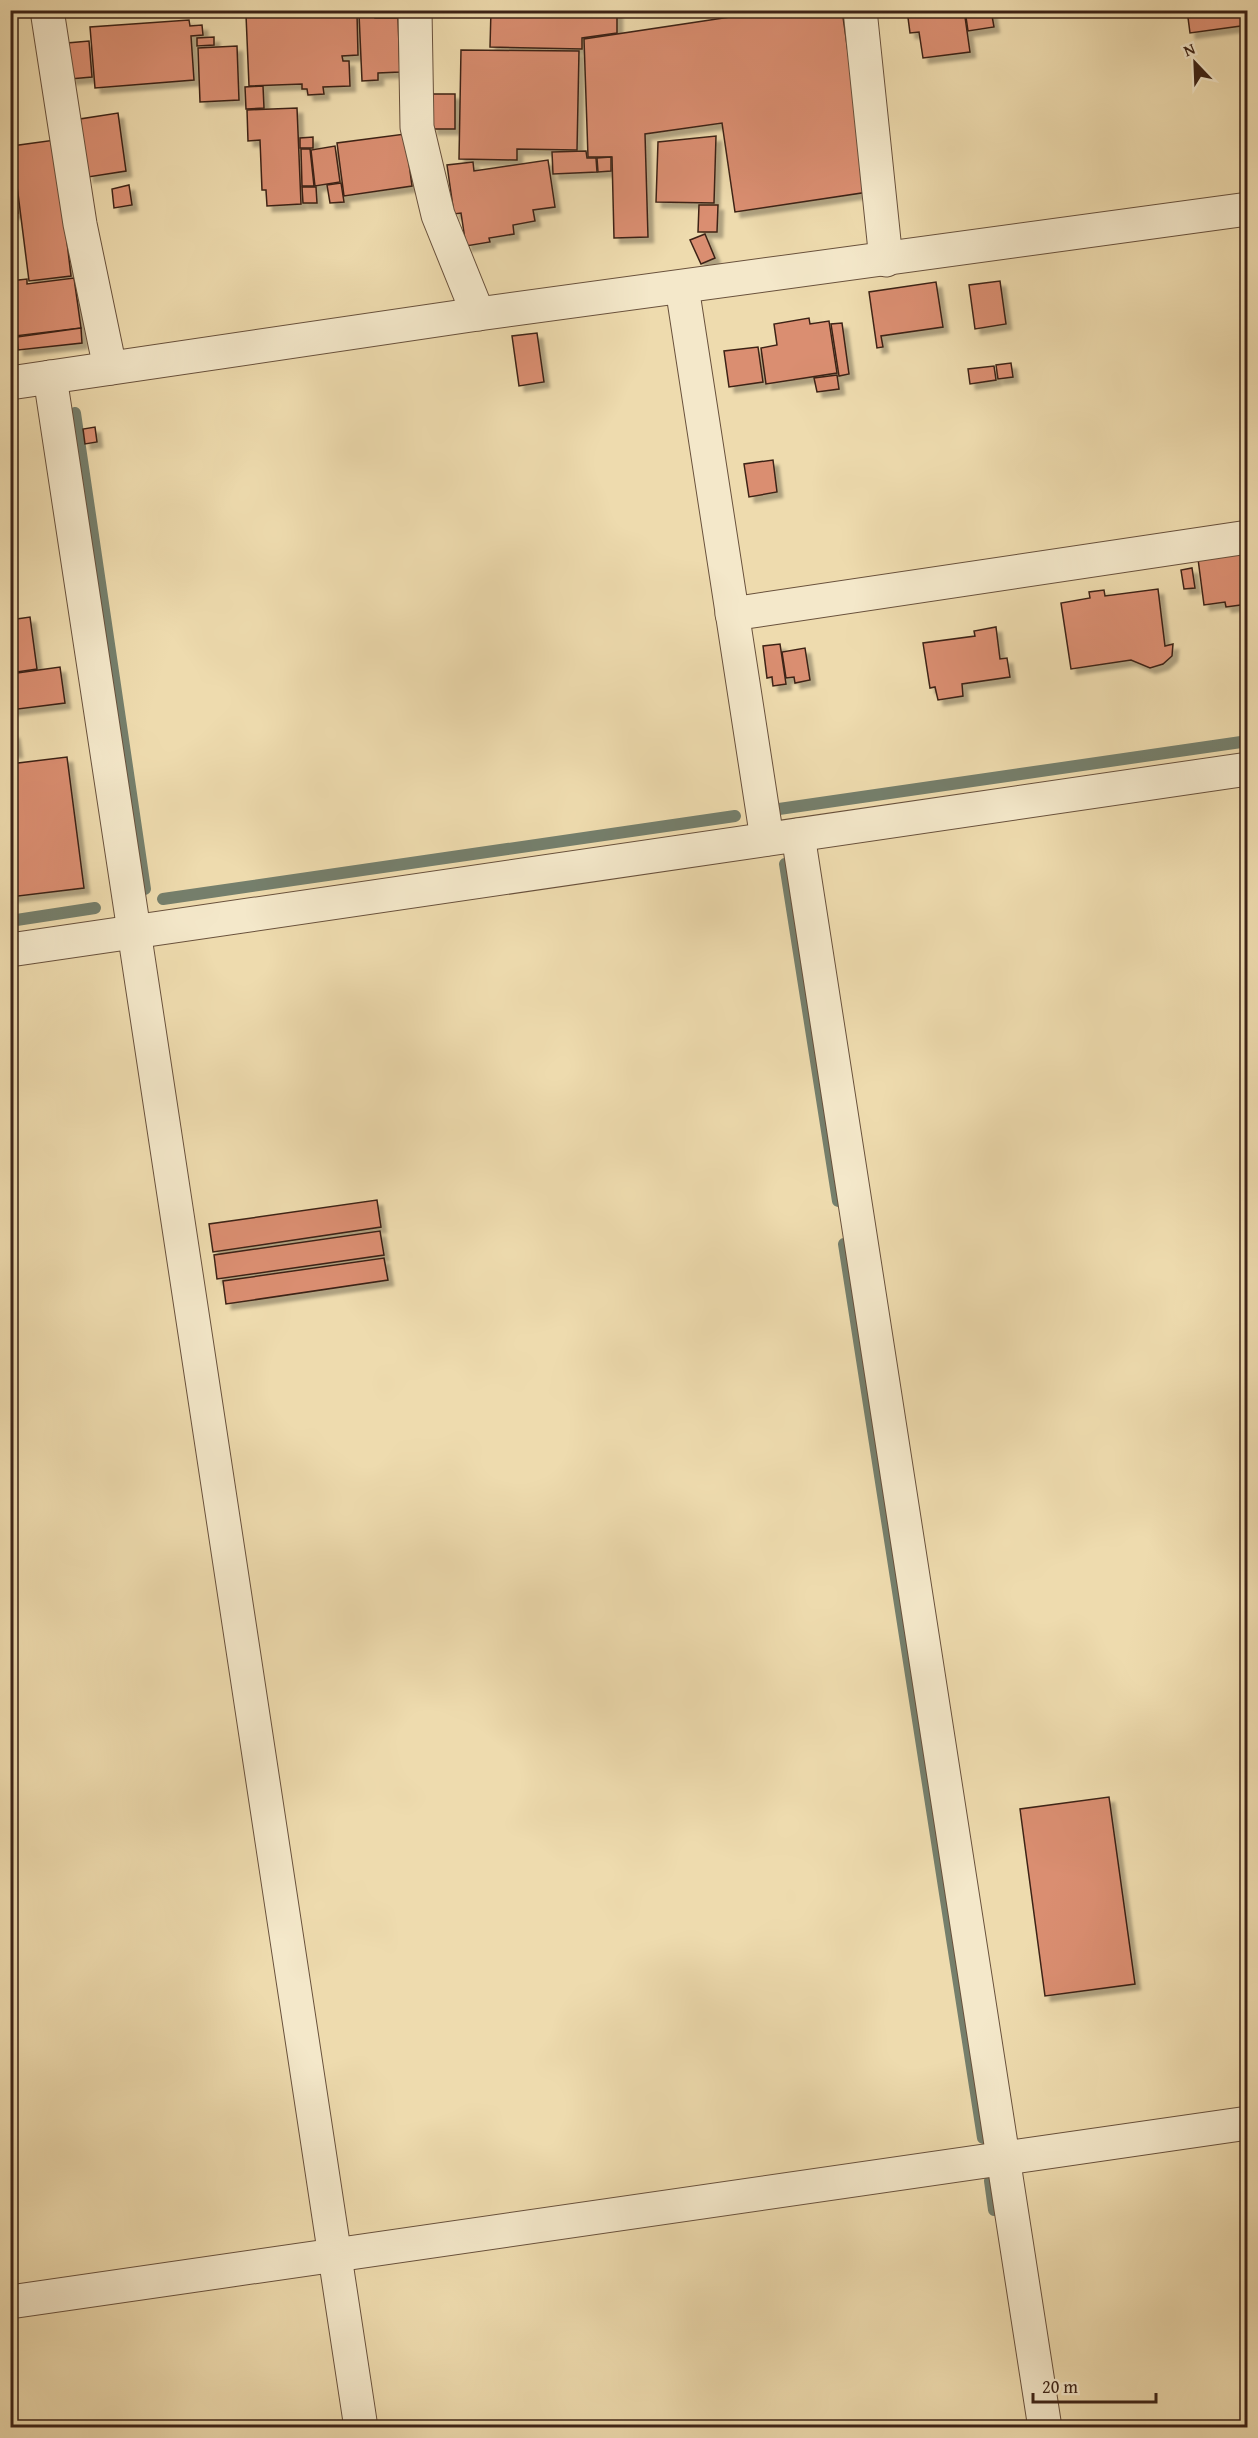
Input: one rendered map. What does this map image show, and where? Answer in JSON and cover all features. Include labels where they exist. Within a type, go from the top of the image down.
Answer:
[{"type":"street","points":[[47,10],[80,224],[110,368]]},
{"type":"street","points":[[415,10],[417,127],[438,215],[478,314]]},
{"type":"street","points":[[861,10],[886,260]]},
{"type":"street","points":[[10,383],[478,314],[1248,209]]},
{"type":"street","points":[[682,287],[767,839]]},
{"type":"street","points":[[50,377],[361,2427]]},
{"type":"street","points":[[732,614],[1248,537]]},
{"type":"street","points":[[10,950],[1248,770]]},
{"type":"street","points":[[798,835],[1045,2427]]},
{"type":"street","points":[[10,2302],[1248,2123]]},
{"type":"building","points":[[491,10],[617,10],[617,33],[582,38],[582,49],[490,47]]},
{"type":"building","points":[[777,10],[842,10],[868,192],[735,212],[722,123],[645,134],[648,237],[614,238],[612,157],[588,157],[584,39]]},
{"type":"building","points":[[907,10],[964,10],[970,52],[923,58],[919,32],[910,33]]},
{"type":"building","points":[[965,10],[991,10],[994,27],[968,31]]},
{"type":"building","points":[[1187,10],[1248,10],[1248,25],[1190,33]]},
{"type":"building","points":[[341,12],[340,14],[357,14],[358,55],[342,56],[343,61],[349,61],[350,86],[323,87],[324,94],[308,95],[307,89],[302,89],[302,84],[249,86],[246,15]]},
{"type":"building","points":[[375,12],[375,18],[398,18],[400,72],[378,73],[378,80],[362,81],[359,14]]},
{"type":"building","points":[[189,20],[190,26],[202,25],[203,35],[191,36],[194,80],[95,88],[90,27]]},
{"type":"building","points":[[214,37],[214,45],[197,46],[197,38]]},
{"type":"building","points":[[89,41],[92,77],[70,79],[67,43]]},
{"type":"building","points":[[237,46],[239,100],[200,102],[198,48]]},
{"type":"building","points":[[461,50],[579,51],[577,150],[517,149],[517,160],[459,159]]},
{"type":"building","points":[[263,86],[264,108],[246,109],[245,87]]},
{"type":"building","points":[[433,94],[455,94],[455,129],[432,129]]},
{"type":"building","points":[[297,108],[301,204],[267,206],[266,190],[262,190],[260,140],[248,141],[247,110]]},
{"type":"building","points":[[118,113],[126,171],[88,177],[80,119]]},
{"type":"building","points":[[405,134],[412,186],[344,196],[337,143]]},
{"type":"building","points":[[716,136],[714,203],[656,202],[658,142]]},
{"type":"building","points":[[313,137],[313,148],[300,148],[300,138]]},
{"type":"building","points":[[55,140],[71,276],[29,281],[12,146]]},
{"type":"building","points":[[335,146],[340,182],[315,186],[311,150]]},
{"type":"building","points":[[301,149],[310,149],[314,186],[302,186]]},
{"type":"building","points":[[586,151],[587,158],[596,158],[597,172],[553,174],[552,152]]},
{"type":"building","points":[[10,153],[18,213],[10,213]]},
{"type":"building","points":[[611,157],[611,171],[598,172],[597,158]]},
{"type":"building","points":[[548,160],[555,207],[533,210],[535,221],[513,225],[514,234],[489,238],[490,242],[466,246],[461,213],[454,214],[447,165],[473,162],[474,171]]},
{"type":"building","points":[[341,183],[344,202],[330,203],[327,185]]},
{"type":"building","points":[[129,185],[132,205],[114,208],[112,189]]},
{"type":"building","points":[[302,187],[316,187],[317,203],[303,203]]},
{"type":"building","points":[[699,205],[718,205],[717,232],[698,232]]},
{"type":"building","points":[[705,234],[715,258],[701,264],[690,240]]},
{"type":"building","points":[[74,278],[81,328],[15,336],[10,281],[27,279],[27,284]]},
{"type":"building","points":[[1000,281],[1006,324],[975,329],[969,285]]},
{"type":"building","points":[[936,282],[943,327],[881,336],[883,347],[877,348],[869,292]]},
{"type":"building","points":[[809,318],[810,324],[829,321],[837,373],[766,384],[761,348],[777,345],[774,324]]},
{"type":"building","points":[[842,323],[849,374],[839,376],[831,324]]},
{"type":"building","points":[[81,328],[82,343],[18,350],[17,337]]},
{"type":"building","points":[[537,333],[544,382],[519,386],[512,336]]},
{"type":"building","points":[[758,347],[763,382],[729,387],[724,351]]},
{"type":"building","points":[[1011,363],[1013,377],[998,379],[996,365]]},
{"type":"building","points":[[994,366],[996,380],[970,384],[968,369]]},
{"type":"building","points":[[837,375],[839,389],[817,392],[814,378]]},
{"type":"building","points":[[95,427],[97,442],[85,444],[83,429]]},
{"type":"building","points":[[773,460],[777,492],[749,497],[744,464]]},
{"type":"building","points":[[1248,551],[1248,604],[1226,607],[1225,602],[1204,605],[1198,559]]},
{"type":"building","points":[[1192,568],[1195,588],[1184,589],[1181,570]]},
{"type":"building","points":[[1158,589],[1165,646],[1173,644],[1172,656],[1163,664],[1150,668],[1131,660],[1071,669],[1061,603],[1090,598],[1089,592],[1104,590],[1105,596]]},
{"type":"building","points":[[30,617],[37,669],[10,673],[10,620]]},
{"type":"building","points":[[996,627],[1000,659],[1007,658],[1010,677],[962,684],[963,696],[938,700],[935,687],[930,688],[923,643],[975,636],[974,631]]},
{"type":"building","points":[[780,644],[786,684],[773,686],[772,677],[767,678],[763,646]]},
{"type":"building","points":[[805,648],[810,680],[795,683],[794,677],[786,678],[782,652]]},
{"type":"building","points":[[60,667],[65,703],[10,710],[10,674]]},
{"type":"building","points":[[14,733],[17,752],[10,752],[10,734]]},
{"type":"building","points":[[67,757],[84,888],[10,897],[10,764]]},
{"type":"building","points":[[377,1200],[381,1227],[213,1252],[209,1224]]},
{"type":"building","points":[[380,1231],[384,1255],[217,1279],[214,1255]]},
{"type":"building","points":[[384,1258],[388,1280],[226,1304],[223,1281]]},
{"type":"building","points":[[1109,1797],[1135,1984],[1045,1996],[1020,1809]]},
{"type":"waterway","points":[[75,413],[145,889]]},
{"type":"waterway","points":[[779,809],[1248,741]]},
{"type":"waterway","points":[[163,899],[735,816]]},
{"type":"waterway","points":[[785,864],[838,1201]]},
{"type":"waterway","points":[[10,921],[95,908]]},
{"type":"waterway","points":[[844,1244],[983,2138]]},
{"type":"waterway","points":[[990,2181],[994,2210]]}]
